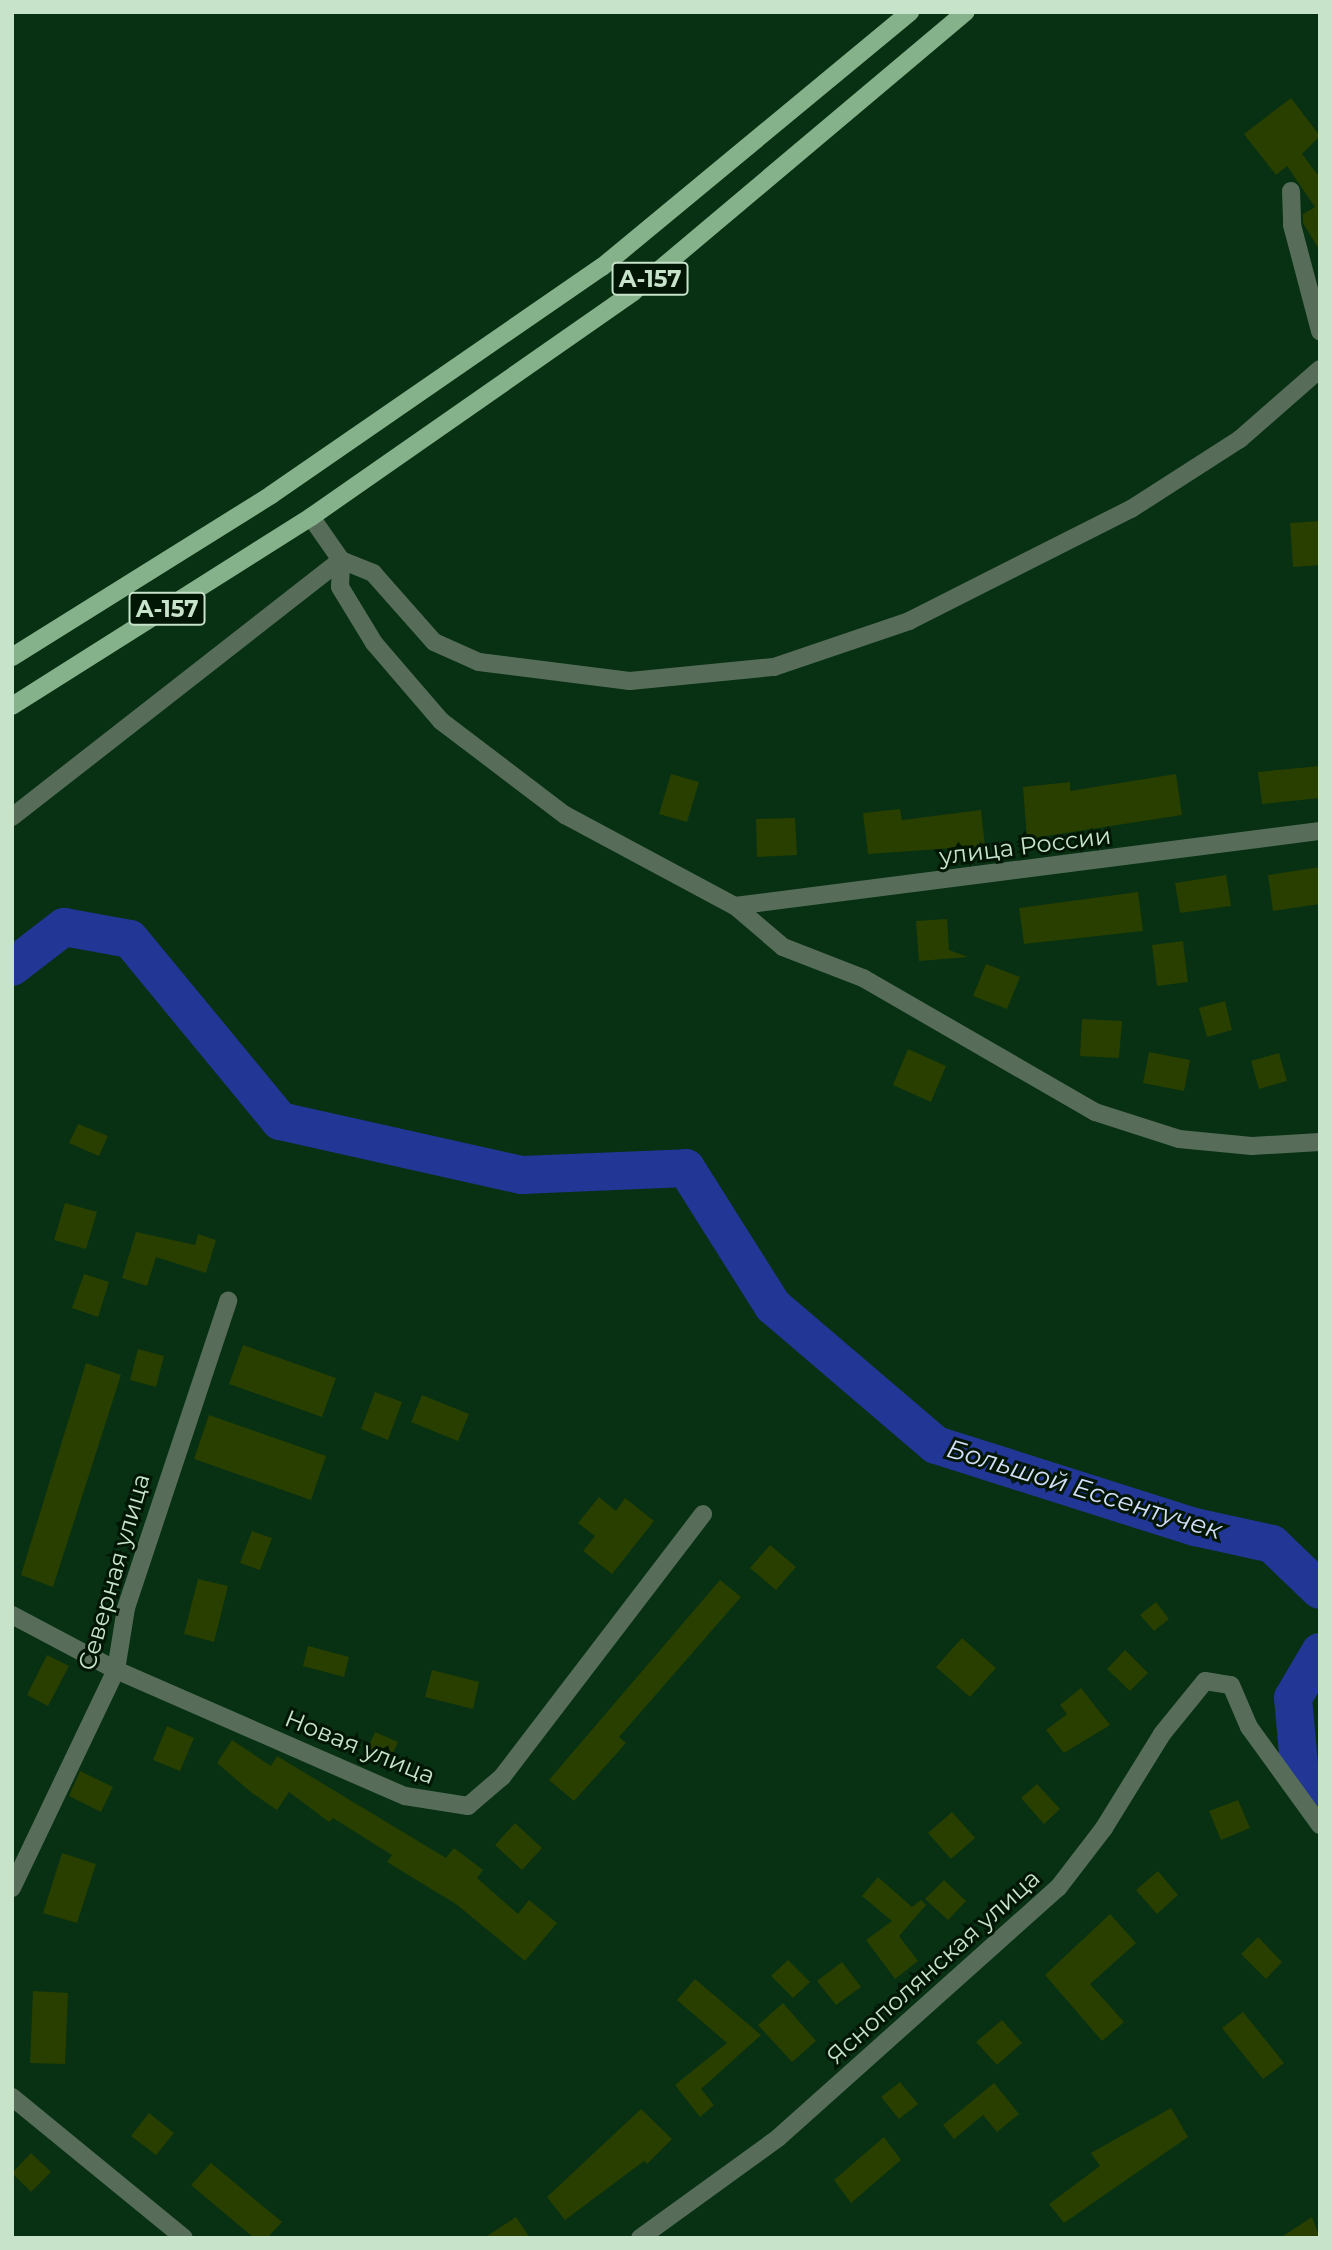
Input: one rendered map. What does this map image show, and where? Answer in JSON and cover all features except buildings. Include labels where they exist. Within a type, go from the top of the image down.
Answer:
[{"type":"main road","name":"А-157","points":[[12,657],[271,495],[602,267],[910,12]]},
{"type":"main road","name":"А-157","points":[[12,706],[311,517],[633,292],[966,12]]},
{"type":"street","points":[[1291,191],[1292,225],[1320,331]]},
{"type":"street","points":[[311,517],[341,560],[373,573],[435,642],[478,662],[630,681],[774,667],[909,621],[1131,509],[1240,439],[1320,369]]},
{"type":"street","points":[[12,817],[341,560]]},
{"type":"street","points":[[341,560],[340,587],[374,643],[442,721],[565,815],[735,906],[783,947],[863,978],[1095,1112],[1179,1139],[1252,1146],[1320,1142]]},
{"type":"street","name":"улица России","points":[[735,906],[1320,831]]},
{"type":"street","name":"Северная улица","points":[[12,1888],[116,1670],[126,1608],[228,1301]]},
{"type":"street","name":"Новая улица","points":[[12,1615],[116,1670],[405,1796],[468,1806],[502,1777],[703,1514]]},
{"type":"street","name":"Яснополянская улица","points":[[640,2238],[778,2138],[1058,1888],[1104,1828],[1162,1734],[1205,1681],[1231,1685],[1249,1727],[1320,1825]]},
{"type":"street","points":[[12,2097],[184,2238]]},
{"type":"waterway","name":"Большой Ессентучек","points":[[12,967],[64,927],[130,939],[280,1121],[522,1175],[686,1168],[773,1306],[936,1445],[1195,1527],[1272,1544],[1320,1590]]},
{"type":"waterway","name":"Большой Ессентучек","points":[[1320,1652],[1293,1698],[1300,1775],[1320,1792]]}]
